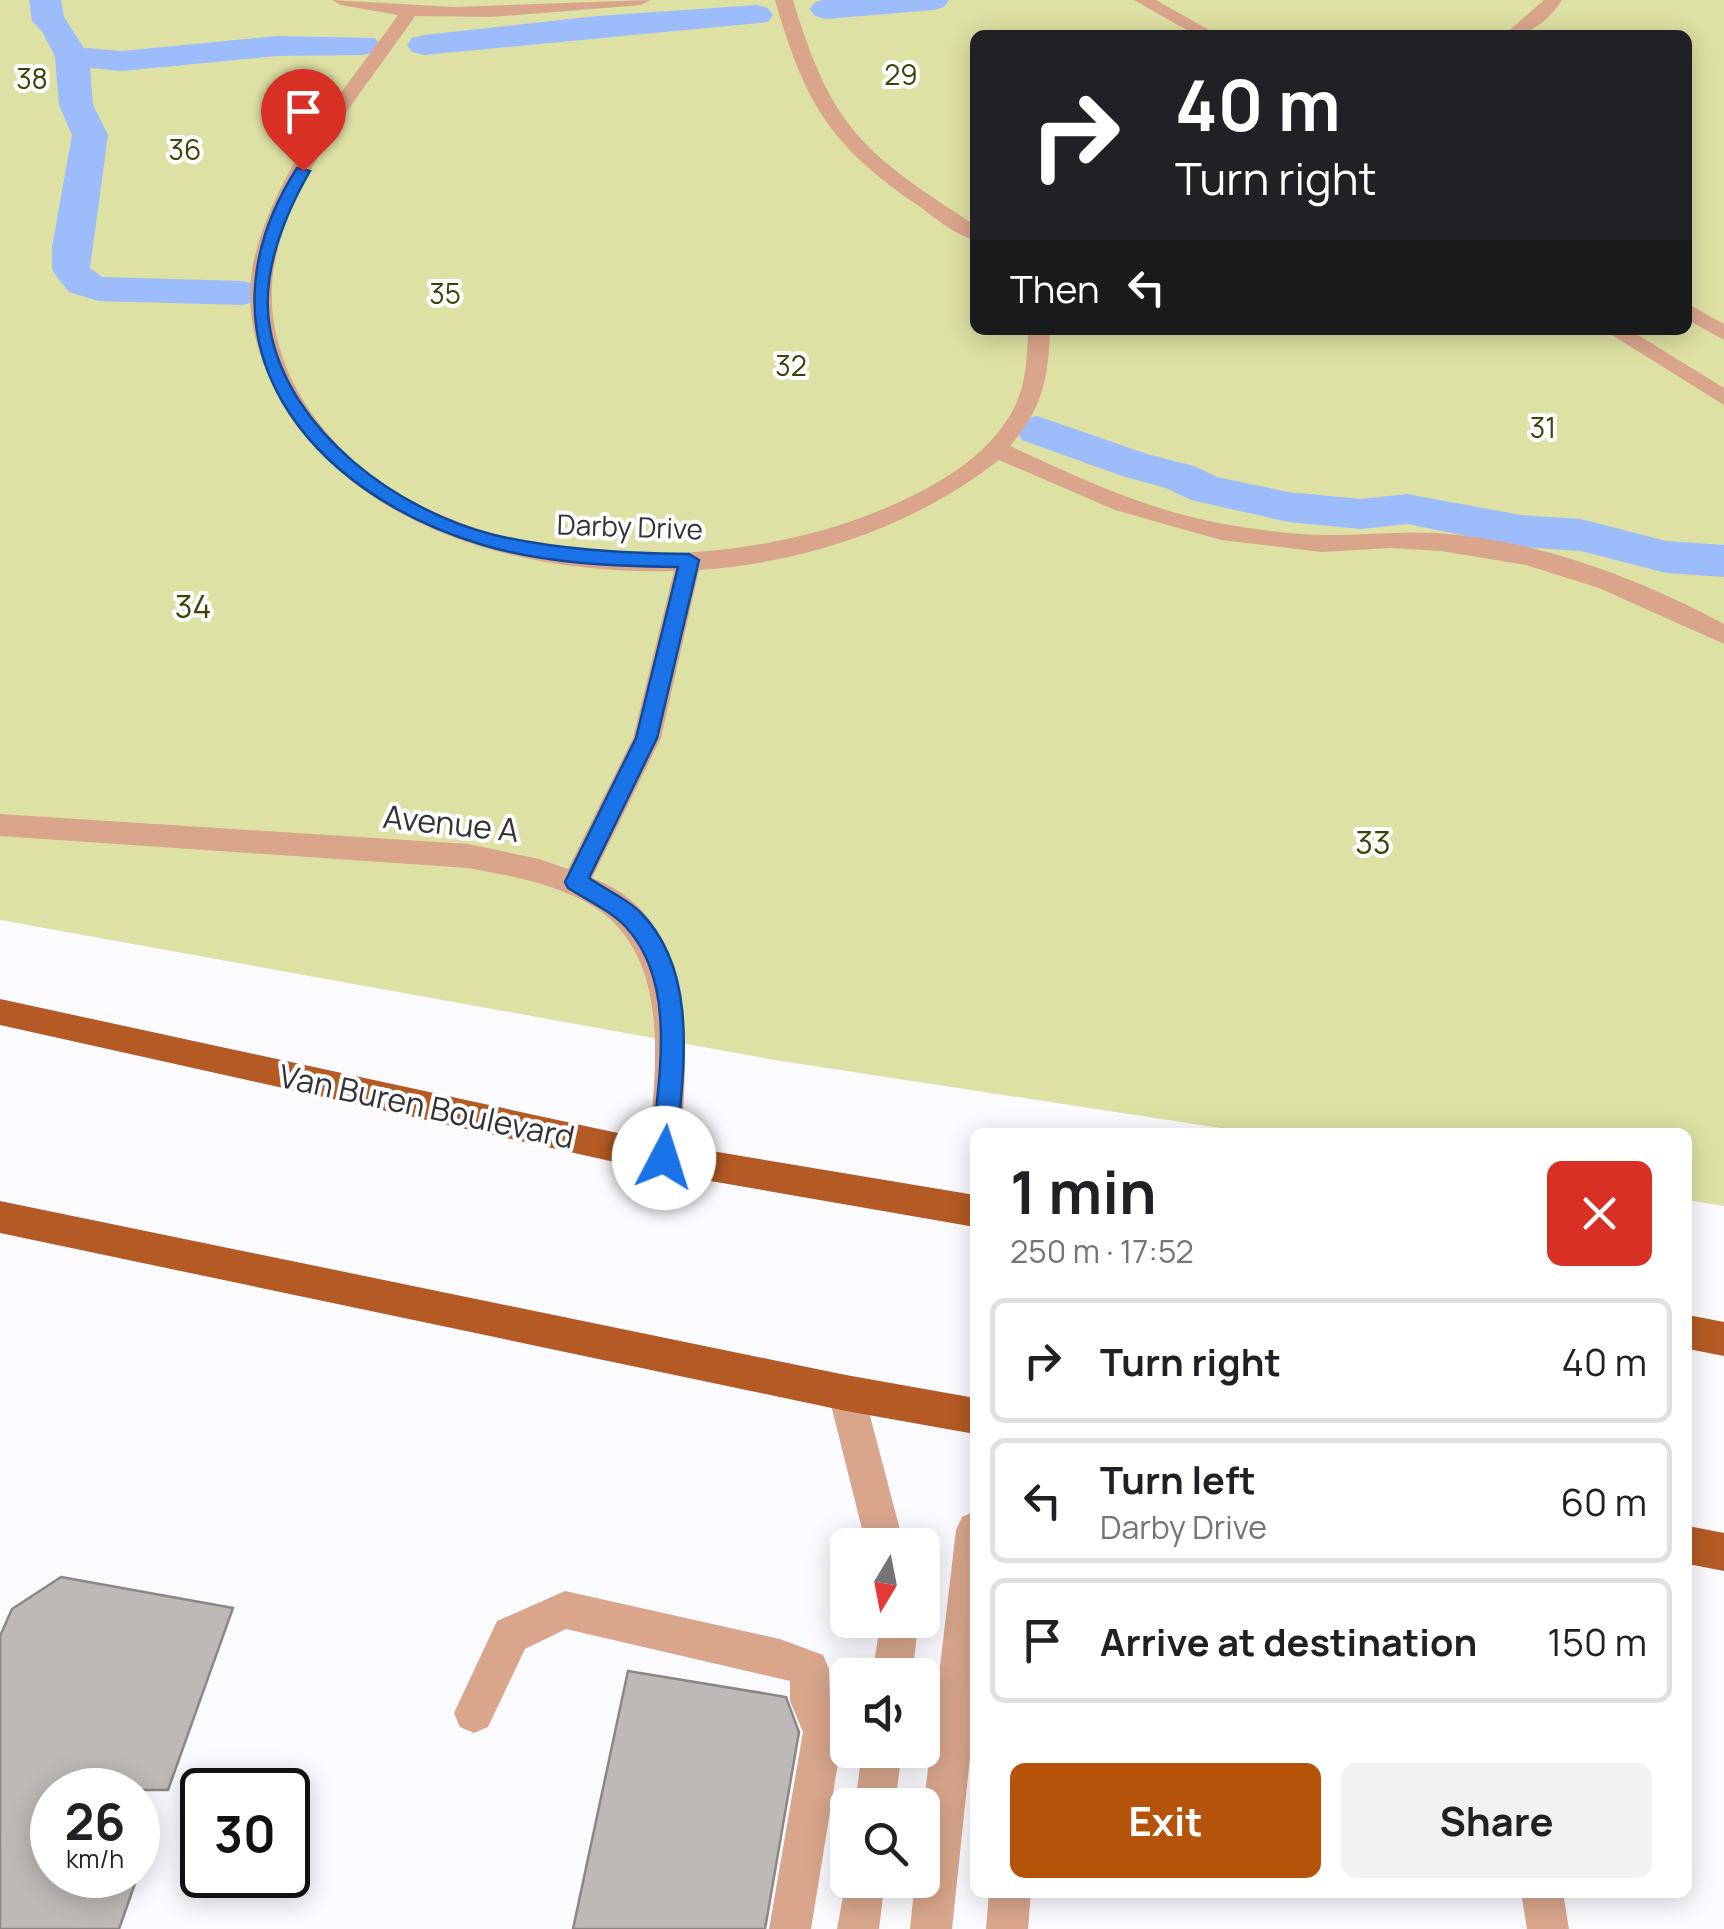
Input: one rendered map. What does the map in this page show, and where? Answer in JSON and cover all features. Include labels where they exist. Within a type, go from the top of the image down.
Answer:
[{"type":"main road","name":"Van Buren Boulevard","points":[[0,1012],[664,1158],[970,1210]]},
{"type":"main road","points":[[0,1217],[846,1393],[970,1415]]},
{"type":"main road","points":[[1692,1333],[1724,1339]]},
{"type":"main road","points":[[1692,1546],[1724,1552]]},
{"type":"street","points":[[341,0],[410,12],[455,14],[641,0]]},
{"type":"street","points":[[784,0],[803,64],[834,123],[896,182],[970,231]]},
{"type":"street","points":[[1132,0],[1147,3],[1199,30]]},
{"type":"street","points":[[1519,30],[1546,11],[1553,0]]},
{"type":"street","name":"Darby Drive","points":[[410,12],[282,207],[265,260],[260,295],[262,329],[272,362],[294,405],[321,441],[356,476],[436,522],[542,553],[651,562],[774,552],[836,537],[929,498],[998,450],[1032,398],[1040,335]]},
{"type":"street","points":[[1692,313],[1724,333]]},
{"type":"street","points":[[1623,335],[1724,398]]},
{"type":"street","points":[[998,450],[1090,494],[1252,537],[1330,544],[1397,539],[1472,545],[1580,571],[1687,614],[1724,635]]},
{"type":"street","points":[[576,882],[646,738],[689,560]]},
{"type":"street","name":"Avenue A","points":[[0,825],[468,856],[530,865],[576,882],[630,916],[650,941],[666,978],[672,1038],[664,1158]]},
{"type":"street","points":[[846,1393],[881,1528]]},
{"type":"street","points":[[931,1929],[970,1575]]},
{"type":"street","points":[[474,1713],[512,1634],[565,1610],[780,1658],[809,1668],[810,1701],[823,1732],[790,1929]]},
{"type":"street","points":[[858,1929],[862,1898]]},
{"type":"street","points":[[1007,1929],[1010,1898]]},
{"type":"street","points":[[1543,1898],[1548,1929]]},
{"type":"green space","points":[[0,0],[1724,0],[1724,1206],[1692,1201],[1692,1128],[1220,1128],[775,1060],[0,920]]},
{"type":"building","points":[[61,1577],[233,1608],[168,1790],[160,1790],[160,1768],[30,1768],[30,1898],[130,1898],[119,1929],[0,1929],[0,1636],[12,1609]]},
{"type":"building","points":[[628,1671],[786,1697],[799,1732],[765,1929],[573,1929]]},
{"type":"waterway","points":[[45,0],[48,21],[57,27],[72,57]]},
{"type":"waterway","points":[[826,9],[933,0]]},
{"type":"waterway","points":[[424,45],[597,26],[757,15]]},
{"type":"waterway","points":[[72,57],[122,61],[277,46],[363,45]]},
{"type":"waterway","points":[[72,57],[76,105],[90,135],[71,247],[71,269],[83,284],[98,289],[243,293]]},
{"type":"waterway","points":[[1037,430],[1137,466],[1179,476],[1206,489],[1288,507],[1361,514],[1407,509],[1521,531],[1581,535],[1666,557],[1724,561]]},
{"type":"route","points":[[303,171],[282,207],[265,260],[260,295],[262,329],[272,362],[294,405],[321,441],[356,476],[399,504],[486,540],[585,559],[689,560],[646,738],[624,792],[576,882],[630,916],[650,941],[666,978],[672,1038],[664,1158]]},
{"type":"park label","name":"29","points":[[901,74]]},
{"type":"park label","name":"38","points":[[32,78]]},
{"type":"park label","name":"36","points":[[185,149]]},
{"type":"park label","name":"35","points":[[445,293]]},
{"type":"park label","name":"32","points":[[791,365]]},
{"type":"park label","name":"31","points":[[1543,427]]},
{"type":"park label","name":"34","points":[[193,606]]},
{"type":"park label","name":"33","points":[[1373,842]]}]
